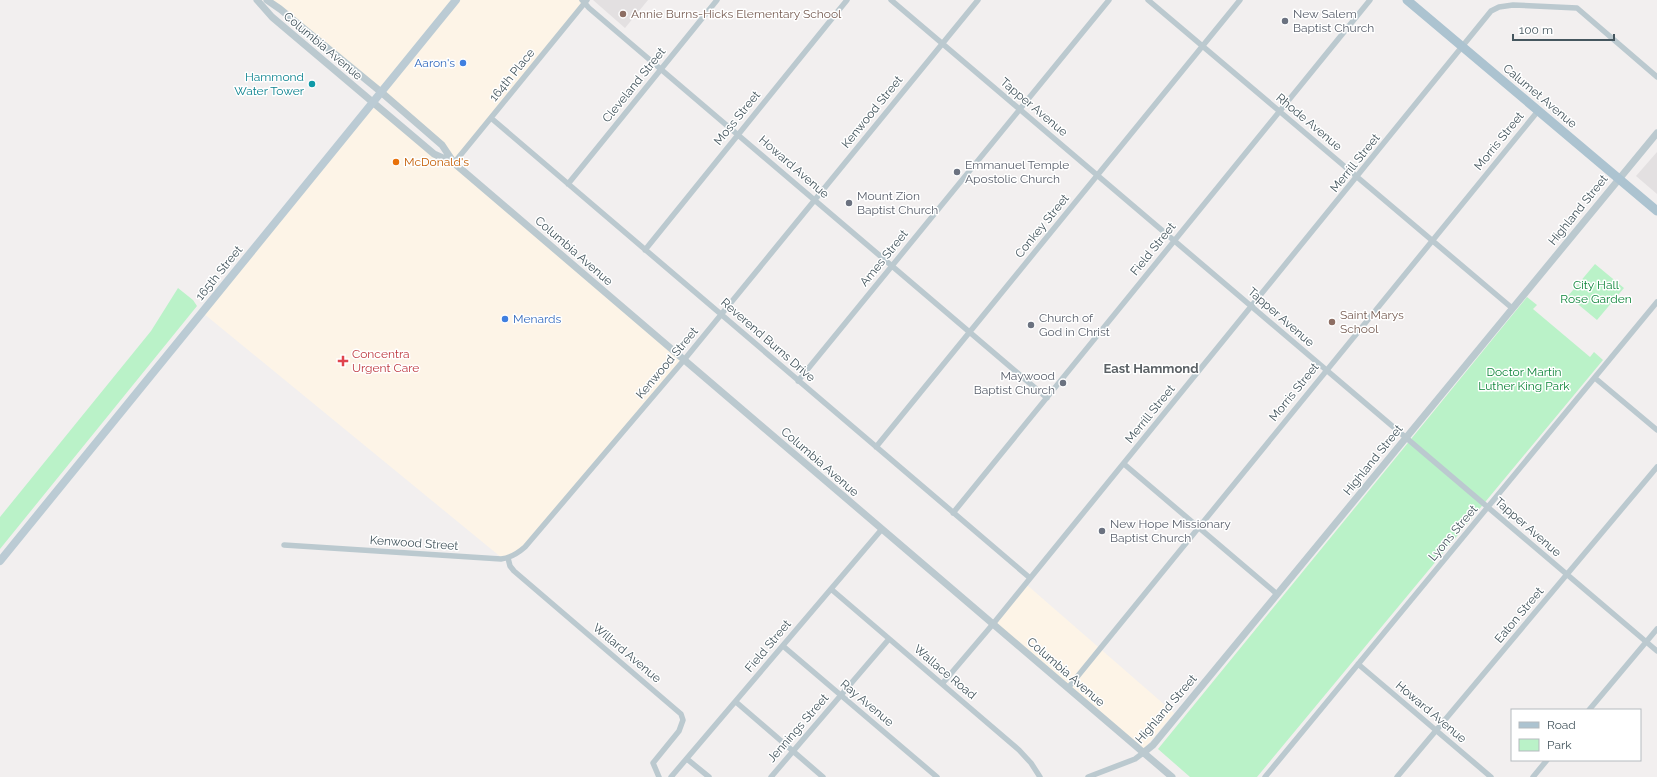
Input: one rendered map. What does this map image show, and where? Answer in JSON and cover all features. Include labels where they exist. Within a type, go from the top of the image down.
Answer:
[{"type":"main road","name":"165th Street","points":[[0,561],[456,0]]},
{"type":"main road","name":"Calumet Avenue","points":[[1407,0],[1657,211]]},
{"type":"street","name":"Columbia Avenue","points":[[257,0],[272,17],[434,154],[454,163]]},
{"type":"street","name":"Columbia Avenue","points":[[267,0],[280,8],[382,92],[442,145],[454,163],[1172,777]]},
{"type":"street","name":"Cleveland Street","points":[[568,184],[717,0]]},
{"type":"street","name":"Moss Street","points":[[645,250],[847,0]]},
{"type":"street","name":"Tapper Avenue","points":[[891,0],[1657,651]]},
{"type":"street","name":"Kenwood Street","points":[[284,545],[500,559],[508,558],[518,553],[525,547],[684,360],[978,0]]},
{"type":"street","name":"Ames Street","points":[[798,381],[1109,0]]},
{"type":"street","name":"Rhode Avenue","points":[[1148,0],[1512,308]]},
{"type":"street","name":"Conkey Street","points":[[876,447],[1240,0]]},
{"type":"street","name":"Field Street","points":[[953,513],[1370,0]]},
{"type":"street","name":"Howard Avenue","points":[[585,1],[661,69],[1047,398]]},
{"type":"street","name":"164th Place","points":[[454,163],[585,1]]},
{"type":"street","name":"Merrill Street","points":[[942,684],[1124,464],[1491,11],[1495,8],[1513,5],[1577,8],[1657,76]]},
{"type":"street","name":"Morris Street","points":[[1068,688],[1538,111]]},
{"type":"street","name":"Reverend Burns Drive","points":[[491,118],[1030,578]]},
{"type":"street","name":"Highland Street","points":[[1088,777],[1135,759],[1153,745],[1618,178],[1657,133]]},
{"type":"street","name":"Lyons Street","points":[[1265,777],[1657,302]]},
{"type":"street","points":[[1595,378],[1657,430]]},
{"type":"street","points":[[1124,464],[1277,594]]},
{"type":"street","name":"Eaton Street","points":[[1397,777],[1657,467]]},
{"type":"street","name":"Field Street","points":[[671,777],[882,529]]},
{"type":"street","name":"Willard Avenue","points":[[508,558],[510,566],[514,571],[681,714],[683,720],[679,731],[653,763],[659,777]]},
{"type":"street","name":"Wallace Road","points":[[831,589],[1022,753],[1040,777]]},
{"type":"street","points":[[1590,709],[1657,629]]},
{"type":"street","name":"Jennings Street","points":[[771,777],[889,639]]},
{"type":"street","name":"Ray Avenue","points":[[783,646],[937,777]]},
{"type":"street","name":"Howard Avenue","points":[[1358,664],[1491,777]]},
{"type":"street","points":[[736,702],[824,777]]},
{"type":"street","points":[[687,759],[709,777]]},
{"type":"street","points":[[1533,777],[1546,761]]},
{"type":"shaded area","points":[[271,0],[453,0],[381,89]]},
{"type":"shaded area","points":[[458,0],[579,0],[582,3],[455,160],[385,92]]},
{"type":"shaded area","name":"Annie Burns-Hicks Elementary School","points":[[593,0],[648,0],[625,28]]},
{"type":"shaded area","points":[[374,105],[454,166],[682,360],[524,546],[502,558],[203,313]]},
{"type":"shaded area","points":[[1657,152],[1657,194],[1636,176]]},
{"type":"shaded area","points":[[1027,585],[1174,713],[1143,750],[995,624]]},
{"type":"green space","name":"City Hall Rose Garden","points":[[1595,264],[1624,288],[1597,320],[1568,296]]},
{"type":"green space","points":[[178,288],[193,300],[197,306],[0,549],[0,517],[151,331]]},
{"type":"green space","name":"Doctor Martin Luther King Park","points":[[1527,297],[1537,305],[1533,309],[1590,357],[1594,352],[1603,360],[1257,777],[1190,777],[1158,749]]},
{"type":"place","name":"Annie Burns-Hicks Elementary School","points":[[623,14]]},
{"type":"place","name":"New Salem Baptist Church","points":[[1285,21]]},
{"type":"place","name":"Aaron's","points":[[463,63]]},
{"type":"place","name":"Hammond Water Tower","points":[[312,84]]},
{"type":"place","name":"McDonald's","points":[[396,162]]},
{"type":"place","name":"Emmanuel Temple Apostolic Church","points":[[957,172]]},
{"type":"place","name":"Mount Zion Baptist Church","points":[[849,203]]},
{"type":"place","name":"Menards","points":[[505,319]]},
{"type":"place","name":"Saint Marys School","points":[[1332,322]]},
{"type":"place","name":"Church of God in Christ","points":[[1031,325]]},
{"type":"place","name":"Concentra Urgent Care","points":[[343,361]]},
{"type":"place","name":"Maywood Baptist Church","points":[[1063,383]]},
{"type":"place","name":"New Hope Missionary Baptist Church","points":[[1102,531]]},
{"type":"district","name":"East Hammond","points":[[1151,368]]}]
